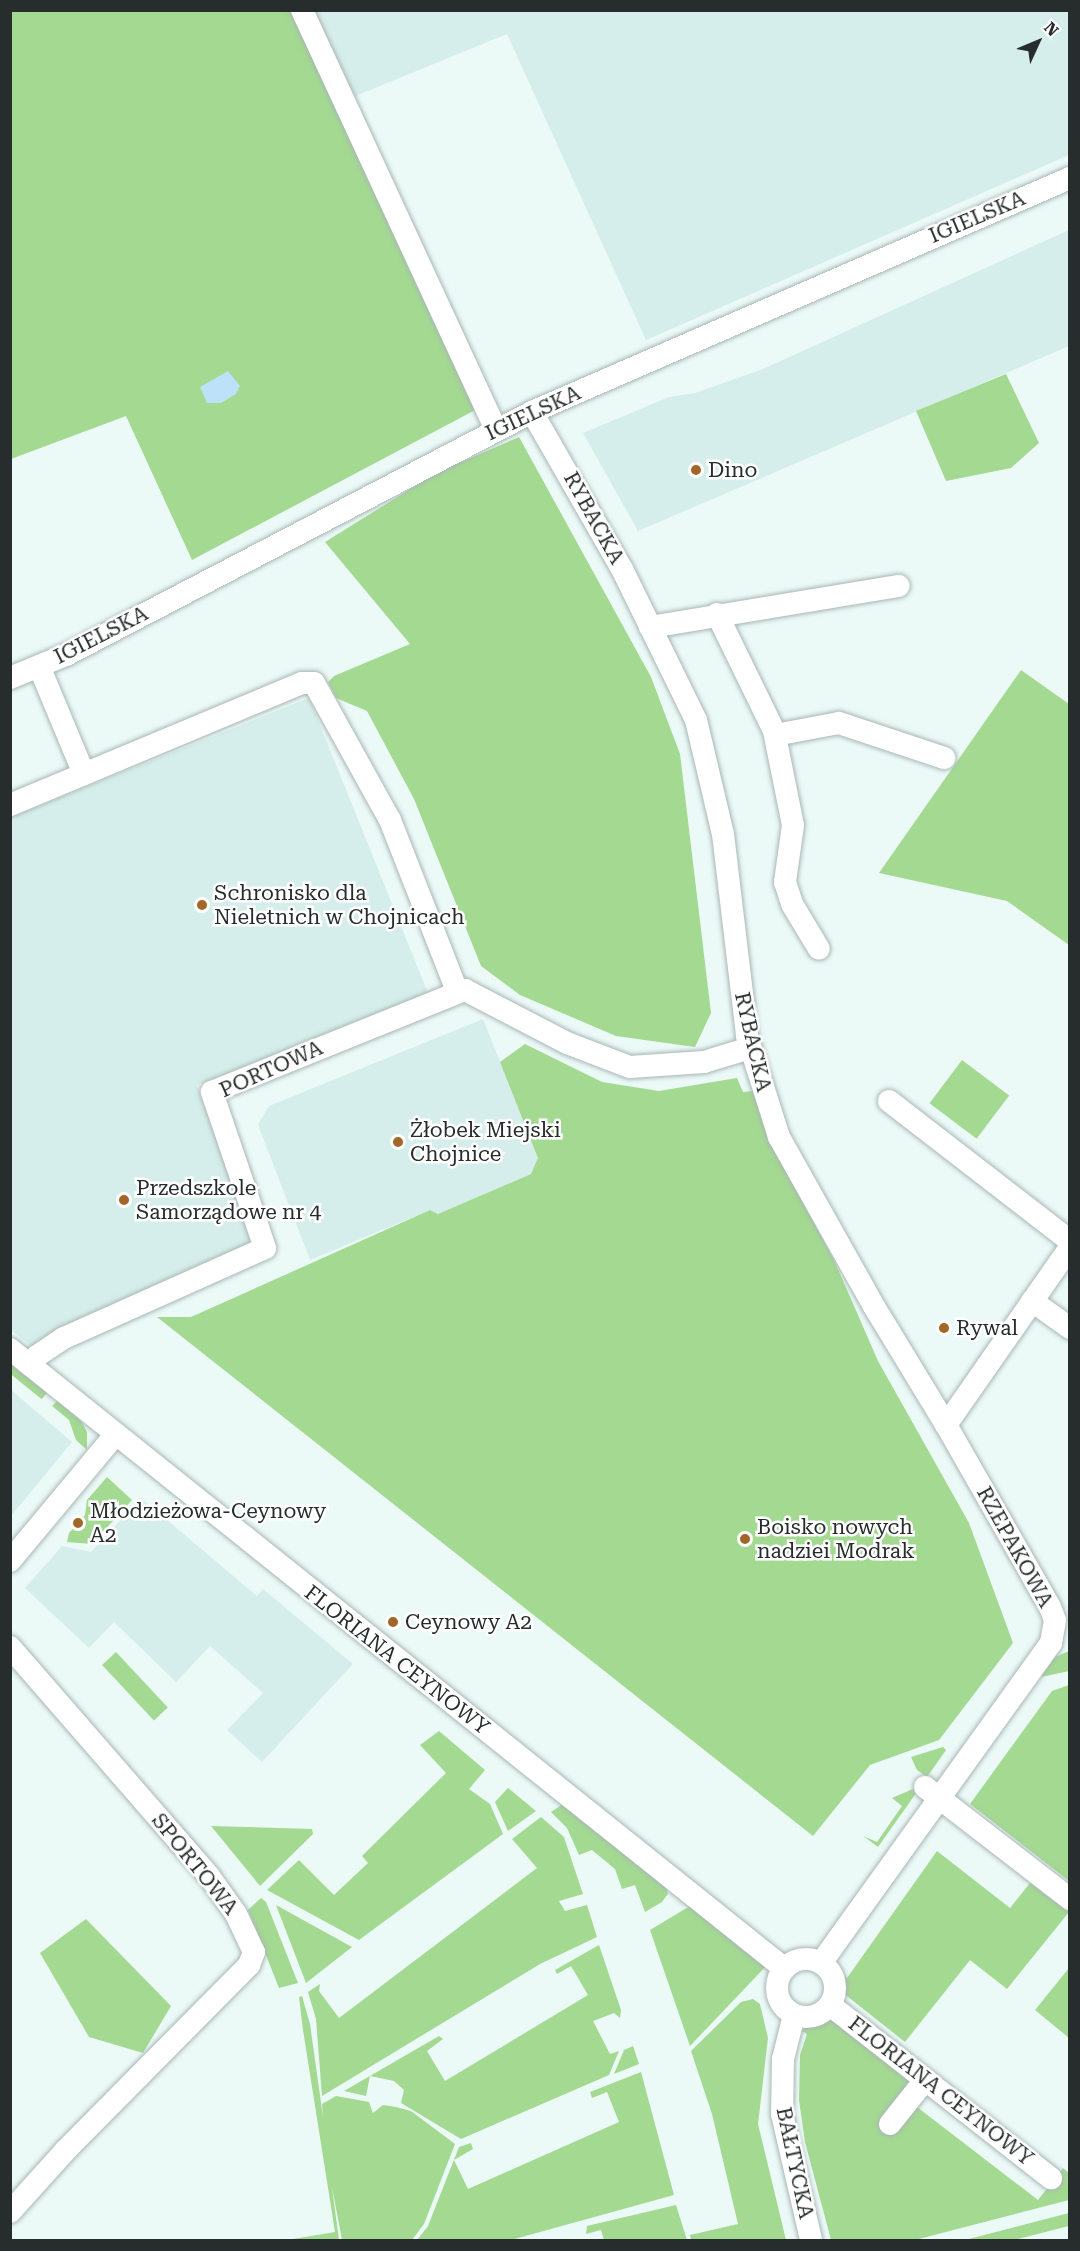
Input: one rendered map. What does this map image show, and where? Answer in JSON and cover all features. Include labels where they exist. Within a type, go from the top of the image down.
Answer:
[{"type":"street","points":[[302,10],[496,429]]},
{"type":"street","name":"IGIELSKA","points":[[10,678],[39,666],[532,412],[1070,178]]},
{"type":"street","name":"RYBACKA","points":[[532,412],[617,560],[696,720],[711,773],[723,834],[740,991],[750,1048],[779,1137],[875,1308],[946,1425]]},
{"type":"street","points":[[650,627],[717,614],[899,586]]},
{"type":"street","points":[[717,614],[774,735],[793,825],[785,882],[792,904],[819,949]]},
{"type":"street","points":[[39,666],[84,774]]},
{"type":"street","points":[[10,805],[302,683],[314,683],[390,820],[457,991],[465,990],[567,1043],[630,1066],[704,1062],[750,1048]]},
{"type":"street","points":[[774,735],[839,723],[944,758]]},
{"type":"street","name":"PORTOWA","points":[[30,1365],[37,1356],[64,1338],[265,1248],[212,1092],[457,991]]},
{"type":"street","points":[[889,1101],[1068,1249],[946,1425]]},
{"type":"street","points":[[1032,1301],[1070,1328]]},
{"type":"street","name":"FLORIANA CEYNOWY","points":[[10,1349],[785,1969]]},
{"type":"street","name":"RZEPAKOWA","points":[[820,1963],[932,1792],[1027,1680],[1062,1634],[1050,1607],[946,1425]]},
{"type":"street","points":[[10,1561],[116,1434]]},
{"type":"street","name":"SPORTOWA","points":[[10,1647],[209,1876],[236,1914],[254,1952],[249,1965],[65,2151],[10,2212]]},
{"type":"street","points":[[932,1792],[1070,1899]]},
{"type":"street","points":[[802,1959],[820,1963],[833,1977],[834,1996],[830,2005],[814,2016],[794,2015],[778,1994],[780,1976],[785,1969],[802,1959]]},
{"type":"street","name":"FLORIANA CEYNOWY","points":[[830,2005],[1051,2178]]},
{"type":"street","name":"BAŁTYCKA","points":[[794,2015],[783,2059],[782,2114],[811,2241]]},
{"type":"street","points":[[890,2124],[925,2080]]},
{"type":"shaded area","points":[[313,11],[1069,11],[1069,155],[646,340],[507,34],[353,97]]},
{"type":"shaded area","points":[[1069,230],[1069,346],[638,531],[583,433],[669,397],[695,393],[763,369]]},
{"type":"shaded area","name":"Schronisko dla Nieletnich w Chojnicach","points":[[309,698],[428,993],[197,1085],[252,1242],[31,1346],[11,1330],[11,817]]},
{"type":"shaded area","name":"Żłobek Miejski Chojnice","points":[[483,1019],[539,1158],[531,1174],[438,1214],[430,1210],[310,1260],[258,1125],[269,1106]]},
{"type":"shaded area","points":[[11,1390],[72,1442],[11,1516]]},
{"type":"shaded area","points":[[141,1498],[257,1596],[263,1589],[353,1664],[262,1762],[227,1730],[263,1693],[210,1646],[176,1682],[114,1622],[89,1648],[25,1588],[62,1546],[91,1552]]},
{"type":"green space","points":[[11,11],[293,11],[479,408],[192,560],[126,416],[11,459]]},
{"type":"green space","points":[[1006,374],[1039,443],[1011,468],[946,481],[916,411]]},
{"type":"green space","points":[[519,437],[651,677],[680,754],[711,1013],[695,1047],[616,1036],[520,995],[481,966],[414,799],[367,711],[336,698],[328,682],[334,676],[410,644],[325,542],[436,473]]},
{"type":"green space","points":[[1021,670],[1069,704],[1069,945],[1007,901],[879,873]]},
{"type":"green space","points":[[525,1044],[602,1082],[659,1091],[737,1078],[743,1092],[754,1091],[777,1155],[834,1260],[878,1361],[969,1523],[1013,1643],[939,1740],[870,1765],[813,1836],[157,1317],[191,1317],[430,1210],[438,1214],[531,1174],[538,1158],[500,1062]]},
{"type":"green space","points":[[962,1060],[1009,1096],[977,1139],[930,1103]]},
{"type":"green space","points":[[11,1364],[47,1393],[42,1399],[10,1373]]},
{"type":"green space","points":[[57,1401],[82,1422],[87,1432],[87,1450],[76,1440],[69,1420],[52,1406]]},
{"type":"green space","points":[[107,1477],[132,1500],[92,1544],[67,1542],[69,1533],[85,1515],[87,1500]]},
{"type":"green space","points":[[1069,1651],[1069,1671],[1041,1677],[1055,1657]]},
{"type":"green space","points":[[116,1652],[168,1708],[154,1721],[102,1665]]},
{"type":"green space","points":[[1070,1685],[1069,1881],[970,1804],[1052,1691]]},
{"type":"green space","points":[[439,1731],[485,1770],[469,1789],[490,1804],[503,1834],[359,1940],[267,1890],[299,1860],[334,1895],[368,1863],[362,1856],[446,1773],[420,1745]]},
{"type":"green space","points":[[943,1747],[946,1750],[927,1777],[917,1770],[911,1757]]},
{"type":"green space","points":[[508,1788],[536,1811],[508,1831],[495,1802]]},
{"type":"green space","points":[[915,1788],[919,1789],[878,1847],[863,1836],[877,1842],[902,1806],[892,1798]]},
{"type":"green space","points":[[563,1804],[666,1887],[668,1894],[662,1902],[645,1912],[635,1885],[622,1889],[615,1869],[592,1850],[579,1855],[567,1828],[551,1812]]},
{"type":"green space","points":[[541,1817],[564,1837],[583,1894],[559,1901],[565,1911],[587,1905],[597,1937],[540,1964],[322,2096],[316,2019],[308,1992],[320,1984],[319,1991],[339,2018],[537,1868],[512,1839]]},
{"type":"green space","points":[[211,1826],[312,1829],[313,1834],[260,1886]]},
{"type":"green space","points":[[937,1851],[1010,1908],[1030,1883],[1069,1912],[1007,1989],[970,1960],[905,2042],[833,1985],[838,1973],[847,1978]]},
{"type":"green space","points":[[261,1898],[266,1902],[298,1983],[279,1988],[248,1910]]},
{"type":"green space","points":[[276,1905],[352,1947],[306,1983]]},
{"type":"green space","points":[[690,1906],[767,1965],[690,2046],[650,1930]]},
{"type":"green space","points":[[86,1919],[171,2006],[143,2053],[89,2037],[40,1953]]},
{"type":"green space","points":[[599,1945],[621,2010],[620,2018],[614,2013],[593,2021],[610,2054],[619,2051],[609,2075],[461,2139],[401,2103],[404,2090],[394,2081],[370,2076],[366,2096],[344,2091],[439,2036],[443,2039],[427,2051],[445,2081],[588,1995],[571,1966],[557,1974],[555,1970]]},
{"type":"green space","points":[[1069,1968],[1069,2038],[1035,2010]]},
{"type":"green space","points":[[302,1996],[310,2024],[323,2117],[322,2104],[336,2096],[369,2102],[373,2113],[383,2105],[396,2107],[411,2111],[455,2144],[424,2224],[412,2240],[342,2240],[332,2187],[339,2240],[287,2240],[335,2232],[303,2030],[299,1997]]},
{"type":"green space","points":[[753,1999],[760,2004],[768,2038],[758,2124],[786,2240],[691,2240],[690,2235],[738,2224],[712,2114],[691,2051],[741,2002]]},
{"type":"green space","points":[[828,2019],[836,2021],[911,2080],[917,2107],[1038,2200],[1063,2168],[1069,2173],[1069,2200],[915,2240],[831,2240],[805,2142],[799,2100],[800,2055],[807,2034],[802,2031],[814,2021]]},
{"type":"green space","points":[[633,2046],[639,2064],[614,2074],[624,2050]]},
{"type":"green space","points":[[641,2072],[674,2195],[511,2240],[417,2240],[428,2226],[459,2147],[471,2143],[473,2149],[454,2160],[468,2189],[619,2122],[607,2092],[592,2098],[590,2092]]},
{"type":"green space","points":[[676,2205],[687,2240],[604,2240],[601,2230],[586,2234],[587,2226]]},
{"type":"green space","points":[[1069,2213],[1069,2226],[1014,2240],[965,2240]]},
{"type":"water","points":[[228,371],[240,386],[236,394],[221,403],[207,403],[200,387]]},
{"type":"place","name":"Dino","points":[[696,470]]},
{"type":"place","name":"Schronisko dla Nieletnich w Chojnicach","points":[[202,905]]},
{"type":"place","name":"Żłobek Miejski Chojnice","points":[[398,1142]]},
{"type":"place","name":"Przedszkole Samorządowe nr 4","points":[[124,1200]]},
{"type":"place","name":"Rywal","points":[[944,1328]]},
{"type":"place","name":"Młodzieżowa-Ceynowy A2","points":[[78,1523]]},
{"type":"place","name":"Boisko nowych nadziei Modrak","points":[[745,1539]]},
{"type":"place","name":"Ceynowy A2","points":[[393,1622]]}]
